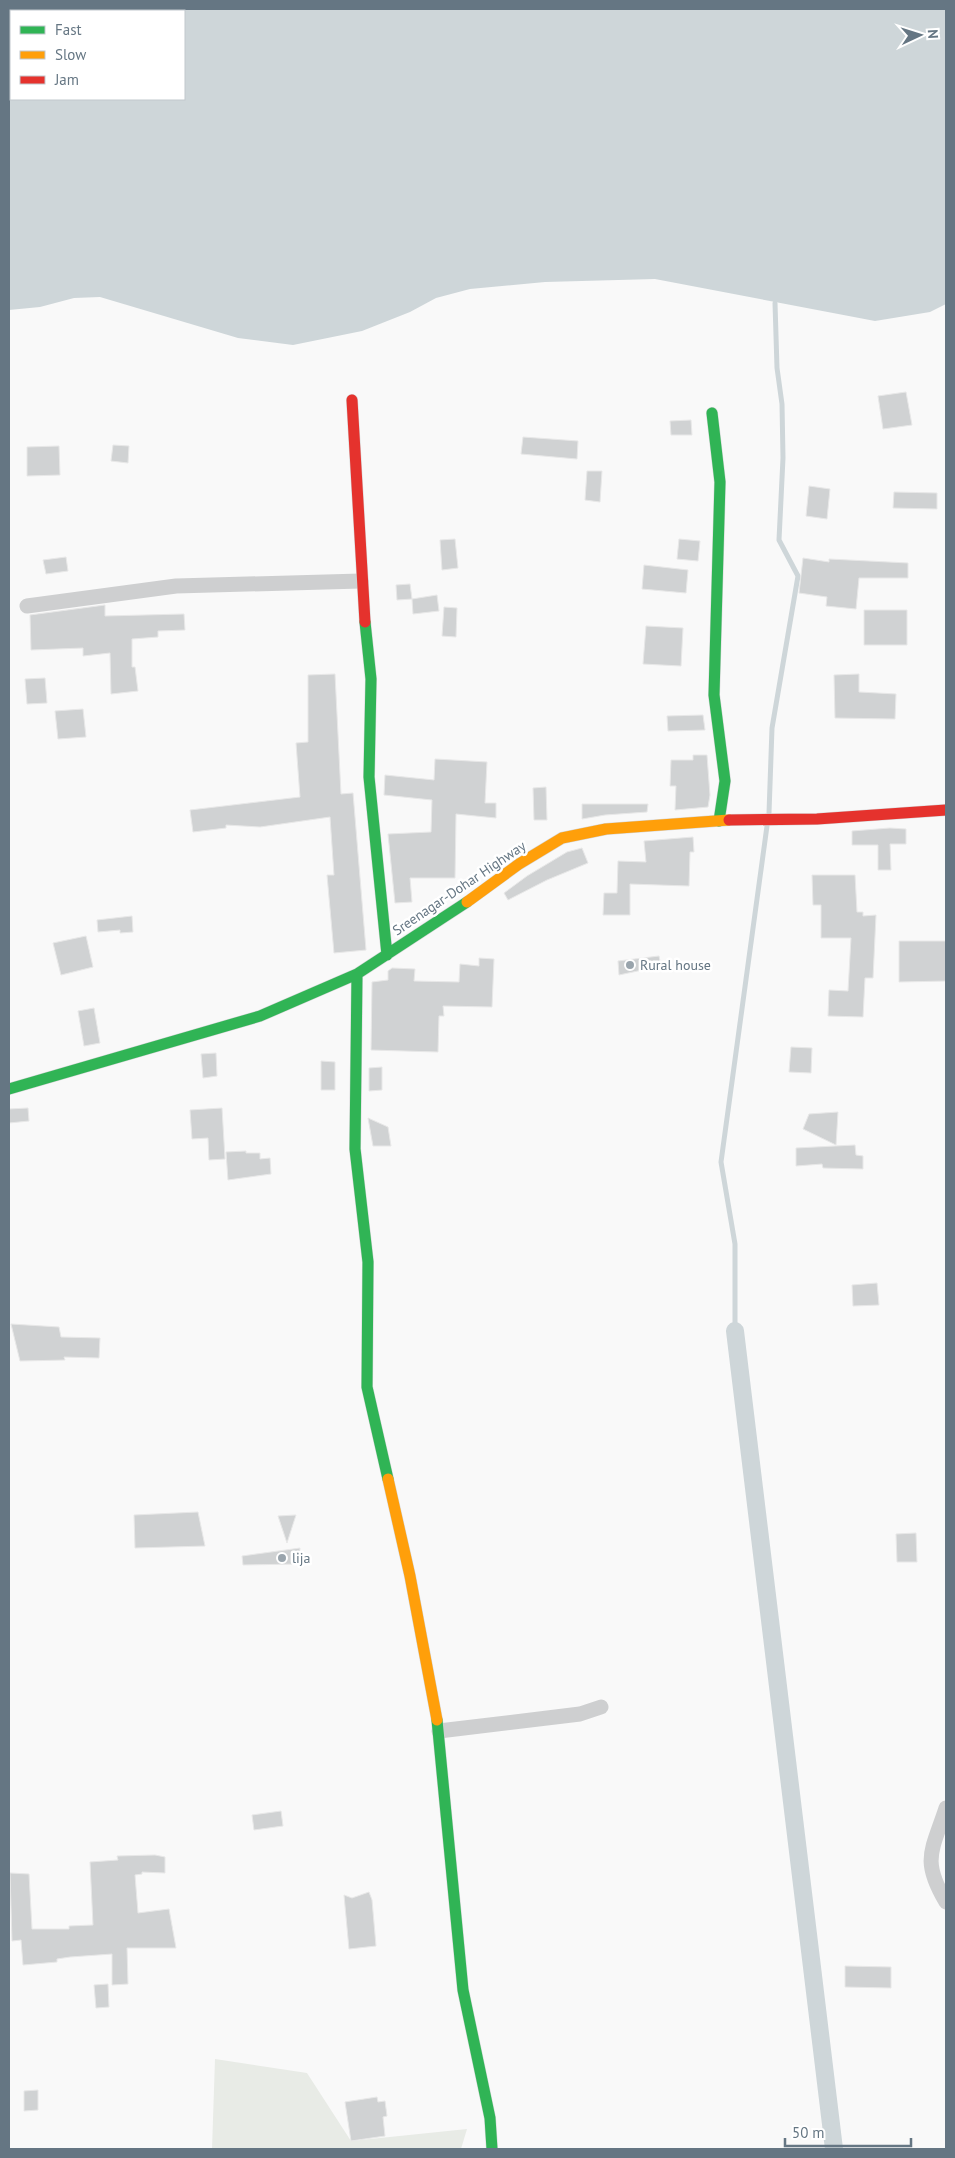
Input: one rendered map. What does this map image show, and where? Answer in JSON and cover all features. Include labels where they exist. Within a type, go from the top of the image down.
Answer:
[{"type":"street","points":[[352,400],[361,581],[371,679],[369,777],[387,955]]},
{"type":"street","points":[[712,412],[720,482],[714,695],[725,781],[720,821]]},
{"type":"street","points":[[27,606],[176,586],[361,581]]},
{"type":"street","name":"Sreenagar-Dohar Highway","points":[[9,1089],[260,1016],[357,974],[519,864],[562,838],[606,829],[734,820],[817,819],[946,810]]},
{"type":"street","points":[[357,974],[355,1149],[368,1262],[367,1387],[410,1576],[439,1731],[463,1990],[490,2118],[492,2149]]},
{"type":"street","points":[[439,1731],[580,1714],[601,1707]]},
{"type":"street","points":[[946,1808],[930,1858],[934,1881],[946,1902]]},
{"type":"shaded area","points":[[9,9],[946,9],[946,304],[930,312],[875,321],[655,279],[545,282],[470,289],[436,298],[410,312],[362,331],[293,345],[238,338],[100,297],[74,298],[40,307],[9,310]]},
{"type":"shaded area","points":[[215,2059],[307,2073],[351,2141],[467,2129],[461,2149],[212,2149]]},
{"type":"building","points":[[906,392],[912,425],[883,429],[878,396]]},
{"type":"building","points":[[691,420],[692,435],[671,435],[670,421]]},
{"type":"building","points":[[523,437],[578,441],[577,459],[521,454]]},
{"type":"building","points":[[113,445],[129,446],[128,463],[111,461]]},
{"type":"building","points":[[59,446],[60,475],[27,476],[27,447]]},
{"type":"building","points":[[587,471],[602,471],[600,502],[585,500]]},
{"type":"building","points":[[809,486],[830,489],[827,519],[806,516]]},
{"type":"building","points":[[894,492],[937,493],[937,509],[893,508]]},
{"type":"building","points":[[455,539],[458,568],[442,570],[440,540]]},
{"type":"building","points":[[679,539],[700,541],[698,561],[677,559]]},
{"type":"building","points":[[66,557],[68,571],[46,574],[43,560]]},
{"type":"building","points":[[803,558],[829,562],[829,559],[908,563],[908,578],[859,578],[856,609],[826,606],[827,597],[799,593]]},
{"type":"building","points":[[644,565],[688,570],[686,593],[642,589]]},
{"type":"building","points":[[410,584],[412,599],[397,600],[396,585]]},
{"type":"building","points":[[437,595],[439,611],[413,614],[412,599]]},
{"type":"building","points":[[105,605],[105,616],[184,614],[185,630],[158,631],[158,637],[132,639],[132,667],[135,667],[138,691],[111,694],[110,653],[83,656],[83,648],[31,650],[30,615]]},
{"type":"building","points":[[444,607],[457,608],[456,637],[442,636]]},
{"type":"building","points":[[864,610],[907,610],[907,645],[864,645]]},
{"type":"building","points":[[646,626],[683,628],[681,666],[643,664]]},
{"type":"building","points":[[335,674],[341,794],[353,793],[366,950],[334,953],[327,875],[334,875],[330,817],[260,827],[226,825],[226,828],[193,832],[190,810],[300,797],[296,743],[308,742],[308,675]]},
{"type":"building","points":[[859,674],[859,692],[896,694],[895,719],[835,718],[834,675]]},
{"type":"building","points":[[45,678],[47,703],[27,704],[25,679]]},
{"type":"building","points":[[83,709],[86,737],[58,739],[55,711]]},
{"type":"building","points":[[703,715],[705,730],[668,731],[667,716]]},
{"type":"building","points":[[693,755],[707,755],[710,795],[708,807],[675,810],[676,786],[670,786],[671,760],[693,760]]},
{"type":"building","points":[[435,759],[487,762],[485,803],[496,803],[496,818],[456,814],[455,878],[410,878],[412,902],[395,903],[388,834],[431,832],[432,800],[384,795],[385,775],[434,780]]},
{"type":"building","points":[[546,787],[547,820],[534,820],[533,788]]},
{"type":"building","points":[[582,804],[648,804],[647,812],[605,815],[582,819]]},
{"type":"building","points":[[890,828],[906,829],[906,844],[890,844],[891,870],[878,870],[878,845],[852,845],[852,831]]},
{"type":"building","points":[[693,837],[694,852],[690,852],[689,886],[630,884],[630,915],[603,915],[604,893],[617,893],[618,861],[646,862],[644,841]]},
{"type":"building","points":[[582,848],[588,863],[547,880],[508,900],[504,893],[527,876],[567,852]]},
{"type":"building","points":[[812,875],[855,875],[857,912],[863,912],[863,916],[876,915],[873,978],[865,978],[863,1017],[828,1016],[829,990],[848,991],[851,938],[821,938],[821,905],[813,905]]},
{"type":"building","points":[[132,916],[133,932],[120,933],[120,930],[98,932],[97,920]]},
{"type":"building","points":[[86,936],[93,967],[61,975],[53,943]]},
{"type":"building","points":[[899,941],[946,941],[946,981],[899,982]]},
{"type":"building","name":"Rural house","points":[[659,956],[661,966],[619,975],[618,961]]},
{"type":"building","points":[[479,958],[494,959],[492,1007],[443,1006],[444,1016],[439,1016],[438,1052],[371,1050],[372,982],[388,980],[388,971],[392,968],[415,969],[414,981],[459,982],[460,964],[479,966]]},
{"type":"building","points":[[94,1008],[100,1043],[84,1046],[78,1011]]},
{"type":"building","points":[[791,1047],[812,1048],[811,1073],[789,1072]]},
{"type":"building","points":[[216,1053],[217,1076],[203,1078],[201,1054]]},
{"type":"building","points":[[321,1061],[335,1062],[335,1090],[321,1090]]},
{"type":"building","points":[[382,1067],[382,1090],[369,1091],[369,1068]]},
{"type":"building","points":[[28,1108],[29,1121],[9,1123],[9,1109]]},
{"type":"building","points":[[222,1108],[225,1159],[209,1160],[208,1138],[192,1139],[190,1110]]},
{"type":"building","points":[[838,1112],[836,1145],[803,1129],[809,1114]]},
{"type":"building","points":[[368,1118],[388,1127],[391,1146],[373,1146]]},
{"type":"building","points":[[855,1145],[856,1155],[863,1156],[863,1169],[823,1168],[822,1164],[796,1166],[796,1148]]},
{"type":"building","points":[[246,1151],[246,1153],[260,1153],[260,1159],[270,1158],[271,1174],[228,1180],[226,1152]]},
{"type":"building","points":[[877,1283],[879,1305],[853,1306],[852,1285]]},
{"type":"building","points":[[11,1324],[59,1327],[61,1337],[100,1338],[99,1358],[64,1357],[65,1360],[20,1361]]},
{"type":"building","points":[[198,1512],[205,1546],[135,1548],[134,1515]]},
{"type":"building","points":[[296,1515],[287,1543],[278,1516]]},
{"type":"building","points":[[916,1533],[917,1562],[897,1562],[896,1534]]},
{"type":"building","name":"lija","points":[[300,1548],[299,1564],[243,1565],[242,1556]]},
{"type":"building","points":[[281,1811],[283,1826],[254,1830],[252,1815]]},
{"type":"building","points":[[155,1855],[165,1857],[165,1873],[142,1872],[142,1874],[135,1875],[138,1913],[169,1909],[176,1948],[127,1948],[128,1984],[112,1985],[112,1954],[70,1957],[57,1959],[57,1962],[23,1965],[21,1940],[12,1941],[10,1873],[29,1874],[32,1929],[69,1929],[69,1926],[93,1925],[90,1862],[118,1860],[117,1856]]},
{"type":"building","points":[[369,1892],[372,1900],[376,1946],[349,1949],[344,1895],[352,1898]]},
{"type":"building","points":[[845,1966],[891,1967],[891,1988],[845,1987]]},
{"type":"building","points":[[108,1984],[109,2007],[96,2008],[94,1985]]},
{"type":"building","points":[[38,2090],[38,2110],[24,2111],[24,2091]]},
{"type":"building","points":[[377,2097],[378,2102],[385,2101],[387,2116],[383,2117],[385,2136],[351,2141],[345,2102]]},
{"type":"waterway","points":[[769,813],[772,728],[798,576],[779,540],[783,458],[782,404],[777,368],[775,303]]},
{"type":"waterway","points":[[735,1331],[735,1244],[721,1162],[767,826]]},
{"type":"waterway","points":[[735,1331],[834,2149]]},
{"type":"traffic: fast","points":[[712,413],[720,482],[714,695],[725,781],[719,821]]},
{"type":"traffic: fast","points":[[365,622],[371,679],[369,777],[387,955]]},
{"type":"traffic: fast","points":[[9,1089],[260,1016],[357,974],[467,902]]},
{"type":"traffic: fast","points":[[357,974],[355,1149],[368,1262],[367,1387],[388,1479]]},
{"type":"traffic: fast","points":[[437,1720],[463,1990],[490,2118],[492,2149]]},
{"type":"traffic: slow","points":[[467,902],[519,864],[562,838],[606,829],[729,820]]},
{"type":"traffic: slow","points":[[388,1479],[410,1576],[437,1720]]},
{"type":"traffic: jam","points":[[352,400],[365,622]]},
{"type":"traffic: jam","points":[[729,820],[817,819],[946,810]]},
{"type":"place","name":"Rural house","points":[[630,965]]},
{"type":"place","name":"lija","points":[[282,1558]]}]
